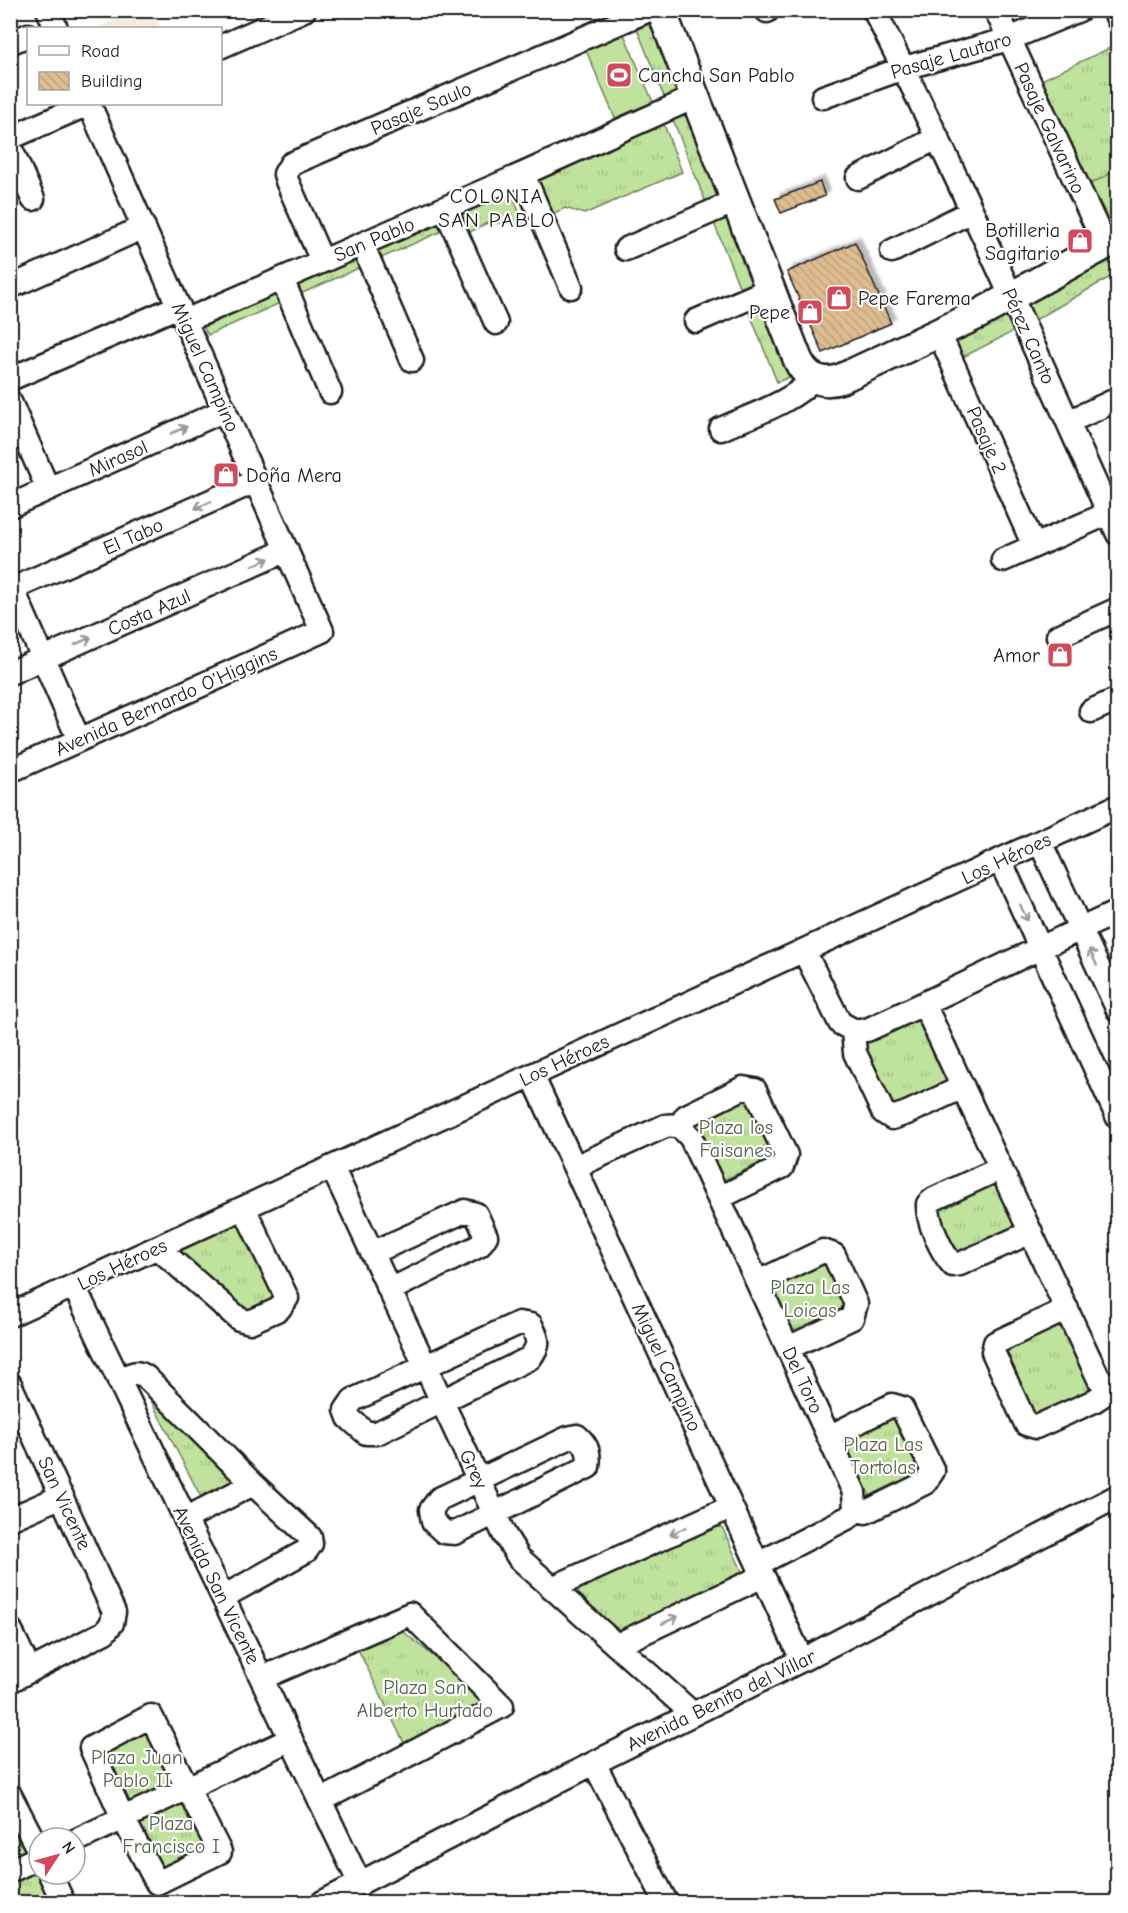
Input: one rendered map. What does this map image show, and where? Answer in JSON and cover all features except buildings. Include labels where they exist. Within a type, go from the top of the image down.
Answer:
[{"type":"main road","points":[[661,10],[802,368],[814,378],[827,382],[840,379],[1012,297],[1111,242]]},
{"type":"street","points":[[222,45],[258,20],[304,10]]},
{"type":"street","name":"Pasaje Saulo","points":[[322,261],[287,181],[285,174],[291,164],[649,10]]},
{"type":"street","name":"Pérez Canto","points":[[874,10],[972,211],[1114,519]]},
{"type":"street","name":"Pasaje Galvarino","points":[[996,10],[1111,242]]},
{"type":"street","name":"Pasaje Lautaro","points":[[823,97],[904,68],[1009,39],[1079,10]]},
{"type":"street","points":[[1114,10],[1118,19]]},
{"type":"street","points":[[10,43],[27,35]]},
{"type":"street","name":"San Pablo","points":[[10,379],[182,313],[282,279],[695,98]]},
{"type":"street","points":[[10,138],[87,105]]},
{"type":"street","name":"Miguel Campino","points":[[89,105],[322,631]]},
{"type":"street","points":[[858,178],[937,138]]},
{"type":"street","points":[[10,147],[33,199]]},
{"type":"street","points":[[523,174],[571,287]]},
{"type":"street","points":[[627,249],[736,201]]},
{"type":"street","points":[[445,208],[495,323]]},
{"type":"street","points":[[892,250],[972,211]]},
{"type":"street","points":[[10,287],[144,227]]},
{"type":"street","points":[[362,244],[412,360]]},
{"type":"street","points":[[282,279],[330,392]]},
{"type":"street","points":[[696,321],[771,290]]},
{"type":"street","name":"Pasaje 2","points":[[939,333],[1034,546]]},
{"type":"street","points":[[721,429],[790,397],[814,378]]},
{"type":"street","points":[[1068,422],[1118,399]]},
{"type":"street","points":[[10,402],[48,489]]},
{"type":"street","name":"Mirasol","points":[[10,506],[225,410]]},
{"type":"street","name":"El Tabo","points":[[11,587],[256,481]]},
{"type":"street","points":[[1003,560],[1034,546],[1114,519]]},
{"type":"street","name":"Costa Azul","points":[[10,673],[287,550]]},
{"type":"street","points":[[11,587],[79,740]]},
{"type":"street","points":[[1058,636],[1118,609]]},
{"type":"street","name":"Avenida Bernardo O'Higgins","points":[[10,771],[322,631]]},
{"type":"street","points":[[1091,711],[1118,699]]},
{"type":"street","name":"Los Héroes","points":[[10,1315],[1118,806]]},
{"type":"street","points":[[1040,842],[1118,1010]]},
{"type":"street","points":[[1000,860],[1118,1118]]},
{"type":"street","points":[[804,951],[840,1023],[853,1030],[867,1030],[1118,912]]},
{"type":"street","points":[[924,1004],[1099,1379],[1113,1384],[1103,1395],[1092,1402],[1036,1427],[1026,1424],[993,1352],[995,1343],[1066,1309]]},
{"type":"street","points":[[853,1030],[855,1053],[883,1112],[892,1118],[908,1113],[963,1087]]},
{"type":"street","name":"Miguel Campino","points":[[532,1075],[802,1660]]},
{"type":"street","points":[[575,1167],[665,1126],[681,1126],[686,1116],[743,1088],[755,1090],[786,1155],[782,1167],[719,1198]]},
{"type":"street","name":"Del Toro","points":[[681,1126],[691,1138],[854,1492],[855,1510]]},
{"type":"street","name":"Grey","points":[[332,1167],[478,1480],[504,1534],[519,1558],[693,1714]]},
{"type":"street","points":[[1001,1168],[934,1199],[928,1204],[927,1214],[946,1257],[953,1265],[960,1264],[1031,1232]]},
{"type":"street","points":[[158,1248],[239,1319],[250,1322],[279,1309],[287,1298],[244,1208]]},
{"type":"street","points":[[372,1253],[465,1211],[476,1214],[486,1236],[479,1245],[390,1290]]},
{"type":"street","points":[[758,1282],[823,1251],[834,1255],[856,1304],[852,1318],[788,1348]]},
{"type":"street","name":"Avenida San Vicente","points":[[74,1286],[360,1884]]},
{"type":"street","points":[[519,1323],[531,1325],[538,1341],[537,1349],[530,1358],[442,1401],[377,1433],[366,1433],[349,1418],[346,1410],[353,1400],[519,1323]]},
{"type":"street","points":[[119,1381],[133,1373],[140,1372],[310,1537],[311,1544],[306,1551],[223,1597]]},
{"type":"street","name":"San Vicente","points":[[10,1384],[114,1612],[112,1623],[105,1632],[20,1676]]},
{"type":"street","points":[[617,1646],[761,1570],[849,1517],[855,1510],[866,1512],[925,1483],[933,1471],[902,1408],[892,1405],[829,1437]]},
{"type":"street","points":[[577,1436],[585,1443],[590,1455],[588,1467],[494,1513],[455,1533],[444,1532],[433,1522],[431,1510],[439,1499],[568,1438],[577,1436]]},
{"type":"street","points":[[185,1519],[254,1484]]},
{"type":"street","points":[[10,1519],[62,1496]]},
{"type":"street","name":"Avenida Benito del Villar","points":[[323,1902],[594,1763],[802,1660],[1118,1496]]},
{"type":"street","points":[[552,1588],[731,1506]]},
{"type":"street","points":[[262,1678],[410,1614],[502,1706],[320,1801]]},
{"type":"street","points":[[10,1629],[20,1676]]},
{"type":"street","points":[[151,1716],[187,1787],[220,1852],[157,1883],[123,1818],[91,1748],[151,1716]]},
{"type":"street","points":[[87,1834],[291,1739]]},
{"type":"street","points":[[594,1763],[666,1902]]},
{"type":"street","points":[[10,1795],[27,1828]]},
{"type":"street","points":[[10,1871],[27,1863]]},
{"type":"street","points":[[56,1886],[63,1902]]},
{"type":"shaded area","points":[[135,11],[153,11],[160,27],[99,27]]},
{"type":"green space","points":[[630,11],[652,11],[797,374],[777,382]]},
{"type":"green space","name":"Cancha San Pablo","points":[[623,32],[653,102],[615,118],[585,48]]},
{"type":"green space","points":[[1116,45],[1117,221],[1104,229],[1039,81]]},
{"type":"green space","points":[[663,122],[682,172],[584,214],[565,208],[546,217],[529,180]]},
{"type":"green space","points":[[1117,170],[1117,215],[1109,219],[1090,184]]},
{"type":"green space","points":[[510,186],[523,224],[487,223],[463,236],[454,212]]},
{"type":"green space","points":[[437,219],[442,231],[208,335],[203,326]]},
{"type":"green space","points":[[1117,249],[1117,273],[1030,323],[955,361],[946,345]]},
{"type":"green space","points":[[914,1018],[924,1024],[949,1081],[945,1090],[888,1109],[863,1043]]},
{"type":"green space","name":"Plaza los Faisanes","points":[[747,1096],[776,1155],[724,1180],[695,1121]]},
{"type":"green space","points":[[990,1181],[998,1183],[1016,1223],[1014,1229],[961,1253],[952,1252],[935,1213],[941,1203]]},
{"type":"green space","points":[[240,1223],[275,1299],[245,1313],[176,1253]]},
{"type":"green space","name":"Plaza Las Loicas","points":[[825,1260],[848,1312],[795,1336],[771,1284]]},
{"type":"green space","points":[[1057,1323],[1066,1329],[1092,1385],[1087,1395],[1038,1416],[1030,1414],[1004,1355],[1005,1348]]},
{"type":"green space","points":[[145,1389],[241,1479],[202,1499]]},
{"type":"green space","name":"Plaza Las Tortolas","points":[[895,1413],[924,1472],[871,1498],[842,1439]]},
{"type":"green space","points":[[722,1527],[742,1571],[732,1580],[628,1629],[618,1631],[578,1593],[581,1586],[709,1528]]},
{"type":"green space","name":"Plaza San Alberto Hurtado","points":[[395,1625],[496,1707],[408,1751],[356,1645]]},
{"type":"green space","name":"Plaza Juan Pablo II","points":[[149,1723],[179,1785],[127,1812],[93,1752]]},
{"type":"green space","name":"Plaza Francisco I","points":[[183,1793],[214,1850],[159,1877],[130,1819]]},
{"type":"green space","points":[[10,1812],[27,1845],[27,1857],[10,1865]]},
{"type":"green space","points":[[27,1868],[27,1886],[47,1886],[58,1902],[11,1902],[11,1876]]},
{"type":"place","name":"Cancha San Pablo","points":[[619,75]]},
{"type":"place","name":"Botilleria Sagitario","points":[[1080,241]]},
{"type":"place","name":"Pepe Farema","points":[[839,298]]},
{"type":"place","name":"Pepe","points":[[810,312]]},
{"type":"place","name":"Doña Mera","points":[[226,475]]},
{"type":"place","name":"Amor","points":[[1060,655]]},
{"type":"district","name":"COLONIA SAN PABLO","points":[[497,208]]}]
